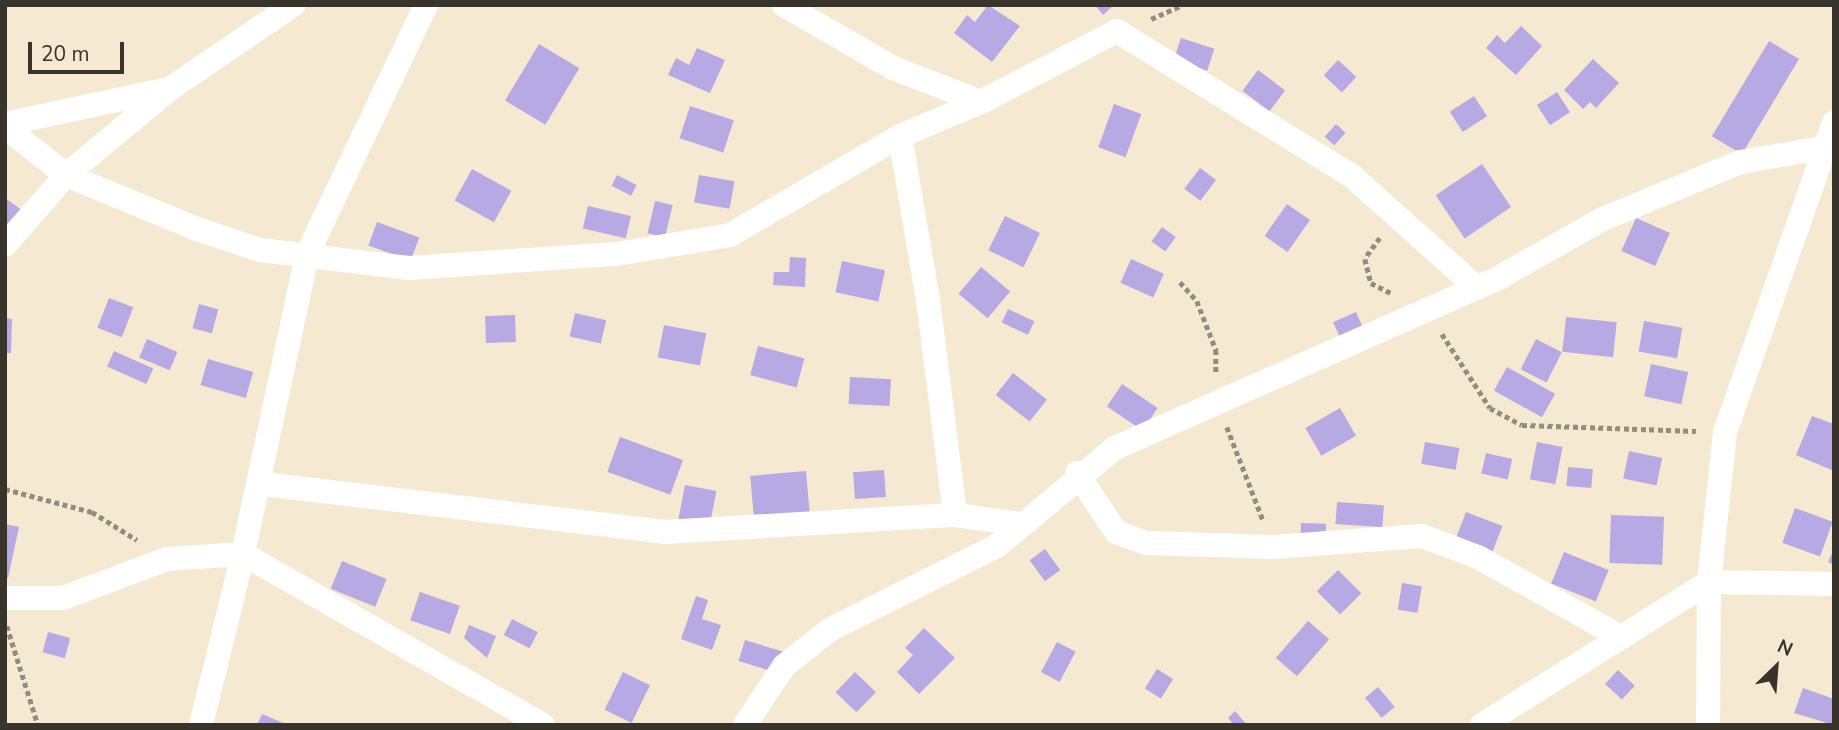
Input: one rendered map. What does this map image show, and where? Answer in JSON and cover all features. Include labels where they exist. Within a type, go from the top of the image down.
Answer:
[{"type":"street","points":[[5,245],[66,175],[171,88],[293,5]]},
{"type":"street","points":[[201,725],[263,484],[307,256],[426,5]]},
{"type":"street","points":[[784,5],[893,68],[981,102]]},
{"type":"street","points":[[5,125],[66,175],[197,229],[260,250],[409,268],[501,265],[730,235],[900,136],[981,102],[1116,31],[1353,177],[1399,214],[1477,288]]},
{"type":"street","points":[[5,125],[171,88]]},
{"type":"street","points":[[1708,725],[1709,582],[1725,432],[1834,123]]},
{"type":"street","points":[[900,136],[928,300],[955,515]]},
{"type":"street","points":[[746,725],[784,666],[831,629],[969,563],[1022,524],[1077,473],[1174,419],[1477,288],[1603,219],[1740,162],[1823,148]]},
{"type":"street","points":[[1077,473],[1116,532],[1147,543],[1273,547],[1422,536],[1478,557],[1617,635]]},
{"type":"street","points":[[263,484],[665,532],[955,515],[1022,524]]},
{"type":"street","points":[[5,598],[63,598],[167,559],[243,554],[543,725]]},
{"type":"street","points":[[1482,725],[1617,635],[1709,582],[1834,584]]},
{"type":"path","points":[[1399,214],[1365,259],[1371,283],[1422,310],[1469,367],[1490,408],[1522,425],[1725,432]]},
{"type":"path","points":[[5,489],[92,512],[167,559]]},
{"type":"path","points":[[5,622],[38,725]]},
{"type":"building","points":[[988,5],[1020,26],[992,62],[954,33],[967,15],[975,22]]},
{"type":"building","points":[[1095,5],[1114,5],[1103,15]]},
{"type":"building","points":[[1521,26],[1542,46],[1516,75],[1486,48],[1497,35],[1505,43]]},
{"type":"building","points":[[1181,38],[1214,49],[1207,71],[1174,60]]},
{"type":"building","points":[[1769,41],[1799,59],[1742,154],[1712,136]]},
{"type":"building","points":[[539,44],[579,68],[545,125],[505,101]]},
{"type":"building","points":[[697,48],[725,60],[710,93],[668,75],[676,58],[689,65]]},
{"type":"building","points":[[1593,59],[1619,83],[1596,108],[1590,102],[1583,109],[1564,90]]},
{"type":"building","points":[[1338,60],[1356,77],[1342,92],[1324,75]]},
{"type":"building","points":[[1258,70],[1285,90],[1270,111],[1242,91]]},
{"type":"building","points":[[1557,92],[1570,112],[1550,125],[1537,105]]},
{"type":"building","points":[[1474,96],[1487,116],[1463,132],[1450,112]]},
{"type":"building","points":[[1114,104],[1141,114],[1126,157],[1098,147]]},
{"type":"building","points":[[690,106],[734,120],[723,153],[679,138]]},
{"type":"building","points":[[1336,124],[1346,133],[1334,145],[1325,137]]},
{"type":"building","points":[[1482,164],[1511,207],[1465,238],[1436,195]]},
{"type":"building","points":[[1200,168],[1216,180],[1200,201],[1184,189]]},
{"type":"building","points":[[472,169],[511,191],[494,222],[455,200]]},
{"type":"building","points":[[617,175],[637,185],[631,196],[612,186]]},
{"type":"building","points":[[699,175],[734,181],[730,209],[694,203]]},
{"type":"building","points":[[5,198],[23,211],[5,235]]},
{"type":"building","points":[[655,201],[673,205],[665,237],[648,233]]},
{"type":"building","points":[[1287,204],[1310,220],[1288,252],[1265,236]]},
{"type":"building","points":[[588,206],[631,216],[626,238],[583,228]]},
{"type":"building","points":[[1005,216],[1040,233],[1023,267],[988,250]]},
{"type":"building","points":[[1636,218],[1670,233],[1655,266],[1621,251]]},
{"type":"building","points":[[377,222],[419,237],[411,261],[368,245]]},
{"type":"building","points":[[1162,227],[1176,237],[1165,252],[1151,242]]},
{"type":"building","points":[[790,257],[806,258],[805,287],[773,285],[774,272],[789,272]]},
{"type":"building","points":[[1131,259],[1164,274],[1153,297],[1120,283]]},
{"type":"building","points":[[842,261],[885,270],[878,301],[835,292]]},
{"type":"building","points":[[981,267],[1010,291],[988,318],[959,294]]},
{"type":"building","points":[[109,298],[133,307],[122,337],[98,328]]},
{"type":"building","points":[[199,304],[218,309],[212,333],[193,328]]},
{"type":"building","points":[[1008,309],[1034,321],[1028,335],[1002,323]]},
{"type":"building","points":[[1356,312],[1364,330],[1341,340],[1333,322]]},
{"type":"building","points":[[575,313],[606,320],[601,344],[570,336]]},
{"type":"building","points":[[515,315],[516,342],[486,343],[485,316]]},
{"type":"building","points":[[1566,317],[1617,322],[1613,357],[1562,352]]},
{"type":"building","points":[[5,318],[12,319],[11,353],[5,353]]},
{"type":"building","points":[[1644,321],[1682,328],[1677,358],[1639,352]]},
{"type":"building","points":[[664,325],[706,333],[700,366],[658,357]]},
{"type":"building","points":[[147,339],[177,352],[170,370],[139,357]]},
{"type":"building","points":[[1536,339],[1562,352],[1546,382],[1521,369]]},
{"type":"building","points":[[758,346],[804,358],[797,387],[750,375]]},
{"type":"building","points":[[114,351],[153,368],[146,384],[107,367]]},
{"type":"building","points":[[208,359],[253,372],[246,398],[201,385]]},
{"type":"building","points":[[1651,364],[1688,372],[1681,404],[1644,396]]},
{"type":"building","points":[[1507,367],[1555,394],[1542,417],[1494,391]]},
{"type":"building","points":[[1013,373],[1047,399],[1030,422],[996,395]]},
{"type":"building","points":[[850,377],[891,379],[890,406],[849,404]]},
{"type":"building","points":[[1122,384],[1158,408],[1143,430],[1107,406]]},
{"type":"building","points":[[1340,408],[1356,436],[1321,456],[1305,428]]},
{"type":"building","points":[[1812,416],[1834,424],[1834,471],[1796,455]]},
{"type":"building","points":[[620,437],[683,460],[670,495],[607,472]]},
{"type":"building","points":[[1425,442],[1459,448],[1456,470],[1421,464]]},
{"type":"building","points":[[1537,442],[1563,447],[1555,484],[1530,479]]},
{"type":"building","points":[[1629,451],[1662,458],[1656,485],[1623,478]]},
{"type":"building","points":[[1486,453],[1512,459],[1508,480],[1481,473]]},
{"type":"building","points":[[1568,467],[1593,469],[1591,488],[1566,486]]},
{"type":"building","points":[[884,470],[886,497],[855,499],[853,472]]},
{"type":"building","points":[[806,471],[810,518],[754,523],[750,476]]},
{"type":"building","points":[[685,485],[716,491],[709,527],[678,521]]},
{"type":"building","points":[[1337,502],[1384,505],[1382,527],[1335,524]]},
{"type":"building","points":[[1795,508],[1833,522],[1820,556],[1782,543]]},
{"type":"building","points":[[1466,512],[1502,526],[1491,557],[1454,543]]},
{"type":"building","points":[[1611,515],[1664,517],[1662,565],[1609,563]]},
{"type":"building","points":[[1301,523],[1326,524],[1325,541],[1300,540]]},
{"type":"building","points":[[5,524],[19,527],[8,578],[5,578]]},
{"type":"building","points":[[1045,549],[1060,570],[1045,581],[1030,560]]},
{"type":"building","points":[[1834,549],[1834,565],[1828,562]]},
{"type":"building","points":[[1564,552],[1609,570],[1596,602],[1551,584]]},
{"type":"building","points":[[342,561],[387,579],[375,607],[331,589]]},
{"type":"building","points":[[1338,570],[1361,593],[1340,615],[1317,591]]},
{"type":"building","points":[[1402,583],[1422,586],[1418,613],[1398,610]]},
{"type":"building","points":[[420,592],[460,606],[450,634],[410,620]]},
{"type":"building","points":[[696,596],[708,600],[702,619],[721,625],[712,650],[681,639]]},
{"type":"building","points":[[512,619],[538,632],[530,648],[504,635]]},
{"type":"building","points":[[1308,621],[1329,639],[1297,676],[1276,658]]},
{"type":"building","points":[[469,625],[496,636],[487,658],[464,638]]},
{"type":"building","points":[[924,628],[955,658],[919,694],[897,672],[913,655],[905,648]]},
{"type":"building","points":[[48,632],[70,638],[65,658],[43,652]]},
{"type":"building","points":[[745,640],[788,653],[782,674],[739,661]]},
{"type":"building","points":[[1057,642],[1076,652],[1060,682],[1041,672]]},
{"type":"building","points":[[1157,669],[1173,679],[1161,699],[1145,689]]},
{"type":"building","points":[[1618,670],[1635,686],[1622,700],[1605,684]]},
{"type":"building","points":[[623,672],[650,685],[632,723],[605,710]]},
{"type":"building","points":[[855,672],[876,692],[856,712],[836,692]]},
{"type":"building","points":[[1378,687],[1395,707],[1382,718],[1365,698]]},
{"type":"building","points":[[1803,688],[1834,699],[1834,725],[1794,713]]},
{"type":"building","points":[[1235,711],[1247,725],[1234,725],[1228,718]]},
{"type":"building","points":[[262,714],[288,725],[257,725]]}]
